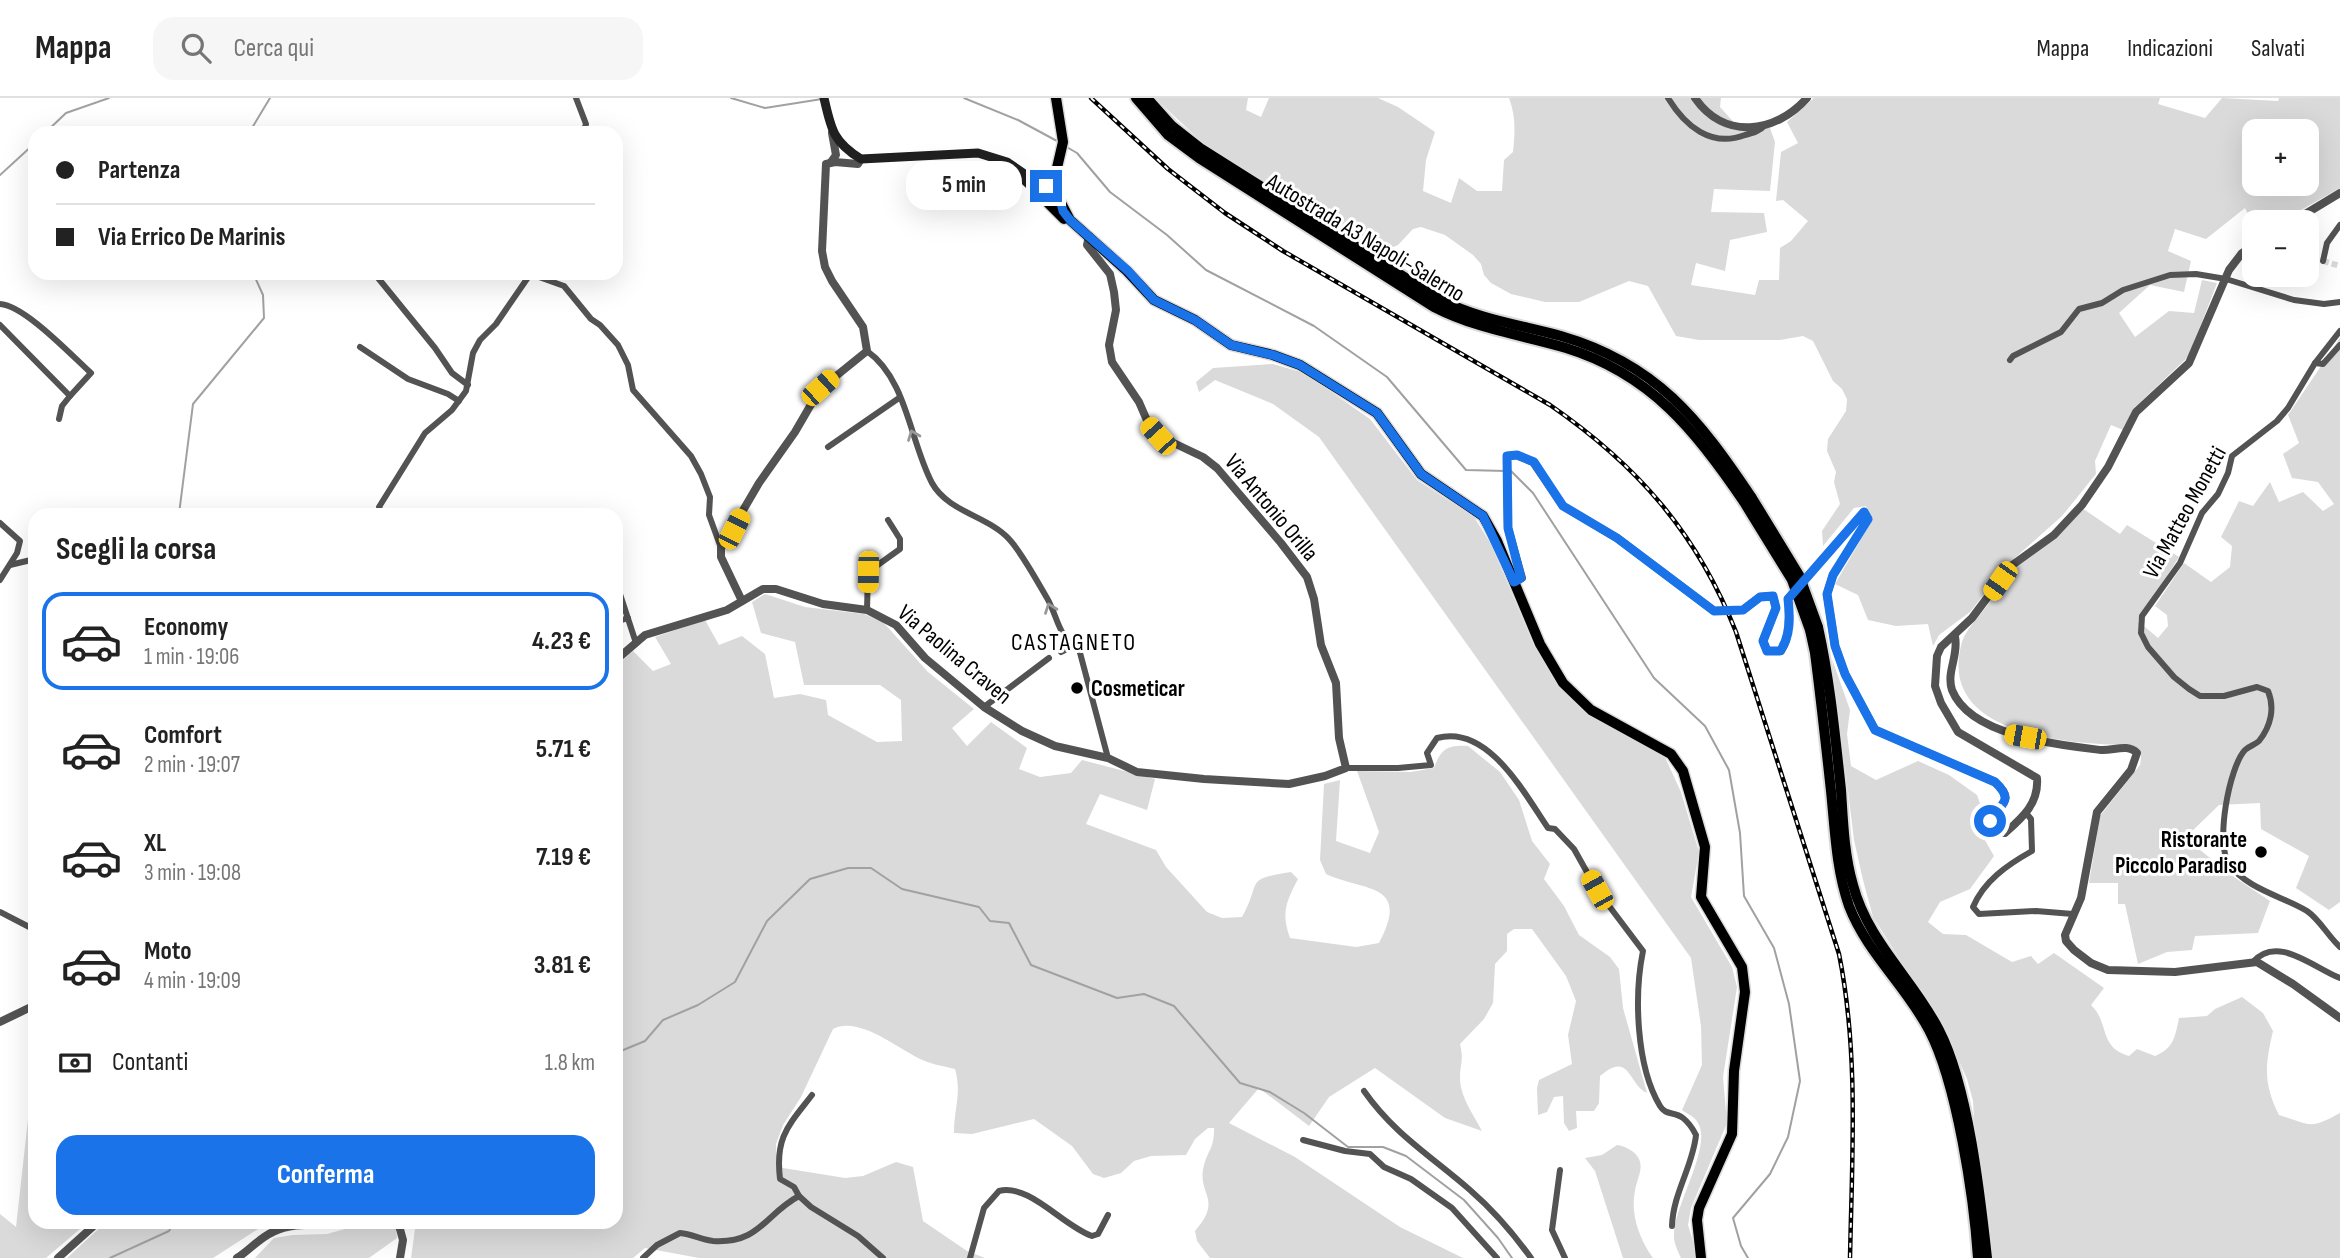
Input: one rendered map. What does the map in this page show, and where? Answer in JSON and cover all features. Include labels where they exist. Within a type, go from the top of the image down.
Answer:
[{"type":"highway","name":"Autostrada A3 Napoli-Salerno","points":[[1136,98],[1168,135],[1199,159],[1428,304],[1475,325],[1581,354],[1636,381],[1660,398],[1696,434],[1748,500]]},
{"type":"highway","name":"Autostrada A3 Napoli-Salerno","points":[[1147,98],[1172,126],[1199,148],[1438,299],[1478,315],[1589,346],[1648,378],[1678,402],[1707,432],[1792,580],[1814,628],[1837,850],[1846,895],[1872,951],[1929,1030],[1942,1059],[1964,1134],[1983,1256]]},
{"type":"main road","points":[[824,98],[832,133],[848,152],[861,159],[887,160],[956,154],[988,155],[1007,162],[1049,192],[1063,211],[1154,300],[1195,320],[1231,345],[1300,365],[1377,413],[1421,474],[1483,516],[1540,644],[1563,683],[1591,710],[1671,754],[1683,771],[1705,847],[1701,897],[1742,967],[1745,992],[1734,1071],[1732,1134],[1699,1208],[1697,1220],[1701,1258]]},
{"type":"main road","points":[[1049,192],[1063,142],[1056,98]]},
{"type":"street","points":[[576,98],[585,126]]},
{"type":"street","points":[[1668,98],[1684,121],[1714,140],[1738,138],[1761,129],[1796,110],[1807,98]]},
{"type":"street","points":[[1695,98],[1703,110],[1718,122],[1734,127],[1765,125]]},
{"type":"street","points":[[832,133],[836,155],[826,164],[824,170],[822,251],[832,281],[863,327],[867,351],[881,361],[899,398],[933,484],[946,499],[1009,539],[1048,600],[1056,625],[1071,647]]},
{"type":"street","points":[[831,162],[858,164],[861,159]]},
{"type":"street","points":[[2312,210],[2340,193]]},
{"type":"street","points":[[2323,261],[2327,243],[2340,225]]},
{"type":"street","name":"Via Antonio Orilla","points":[[1087,234],[1087,245],[1110,274],[1114,292],[1116,310],[1109,345],[1112,362],[1139,402],[1149,425],[1158,436],[1203,457],[1217,468],[1281,542],[1312,588],[1321,645],[1336,683],[1339,738],[1346,768]]},
{"type":"street","points":[[1514,582],[1521,578],[1508,528],[1507,456],[1517,455],[1534,462],[1563,506],[1617,538],[1714,611],[1743,610],[1760,597],[1773,596],[1776,608],[1763,641],[1767,651],[1780,651],[1786,643],[1790,615],[1788,599],[1864,512],[1868,519],[1833,575],[1827,594],[1835,646],[1845,674],[1875,730],[1995,782],[2006,797],[2003,806],[1990,819],[1991,827],[2005,833],[2026,813],[2036,794],[2034,774],[1962,736],[1941,703],[1936,686],[1935,664],[1941,647],[1955,637],[2011,566],[2054,534],[2082,505],[2108,467],[2136,412],[2189,363],[2226,279],[2237,258],[2242,254]]},
{"type":"street","points":[[2010,360],[2061,332],[2079,309],[2102,303],[2123,290],[2170,275],[2196,274],[2226,279],[2294,300],[2324,304],[2340,302]]},
{"type":"street","points":[[380,280],[452,373],[468,385]]},
{"type":"street","points":[[379,508],[425,433],[458,401],[468,385],[473,353],[480,340],[496,324],[528,280]]},
{"type":"street","points":[[547,280],[564,286],[591,319],[618,345],[628,365],[633,390],[691,456],[710,497],[709,515],[721,548],[721,557],[742,601]]},
{"type":"street","points":[[0,303],[36,321],[42,330],[92,373],[62,406],[60,419]]},
{"type":"street","points":[[0,325],[70,396]]},
{"type":"street","name":"Via Matteo Monetti","points":[[2340,331],[2315,363],[2277,421],[2232,456],[2223,484],[2202,513],[2180,563],[2142,616],[2141,632],[2148,647],[2174,677],[2200,696],[2224,696],[2258,687],[2267,691],[2273,703],[2269,724],[2258,742],[2245,750],[2236,770],[2225,809],[2223,850],[2229,863],[2242,877],[2306,911],[2340,947]]},
{"type":"street","points":[[2315,363],[2323,364],[2340,345]]},
{"type":"street","points":[[360,347],[408,379],[448,394],[458,401]]},
{"type":"street","points":[[721,548],[820,388],[867,351]]},
{"type":"street","points":[[828,447],[899,398]]},
{"type":"street","points":[[867,610],[868,572],[900,549],[900,539],[888,520]]},
{"type":"street","points":[[0,523],[20,541],[17,553],[0,579]]},
{"type":"street","points":[[9,566],[28,561]]},
{"type":"street","name":"Via Paolina Craven","points":[[623,654],[645,635],[727,610],[763,589],[776,589],[823,604],[867,610],[896,625],[925,658],[984,708],[1022,731],[1055,746],[1108,758],[1138,772],[1289,784],[1346,768]]},
{"type":"street","points":[[623,603],[636,643]]},
{"type":"street","points":[[623,620],[628,618]]},
{"type":"street","points":[[1955,637],[1957,650],[1950,673],[1952,689],[1962,705],[1978,719],[2008,734],[2102,750],[2130,748],[2137,753],[2131,770],[2097,812],[2085,886],[2066,930],[2066,940],[2091,963],[2108,970],[2183,971],[2232,967],[2253,962],[2267,966],[2340,1018]]},
{"type":"street","points":[[1061,652],[1071,647],[1079,649],[1108,758]]},
{"type":"street","points":[[984,708],[1049,658]]},
{"type":"street","points":[[1346,768],[1431,765],[1427,753],[1437,738],[1455,736],[1470,739],[1506,769],[1548,828],[1555,829],[1574,849],[1597,890],[1643,951],[1639,1003],[1643,1058],[1659,1105],[1666,1114],[1682,1117],[1696,1135],[1694,1151],[1672,1211],[1672,1226]]},
{"type":"street","points":[[2026,813],[2031,819],[2032,851],[2009,864],[1980,892],[1973,907],[1979,914],[2036,911],[2073,914]]},
{"type":"street","points":[[0,912],[28,926]]},
{"type":"street","points":[[2253,962],[2260,954],[2279,950],[2340,978]]},
{"type":"street","points":[[0,1022],[28,1008]]},
{"type":"street","points":[[1364,1091],[1406,1140],[1469,1189],[1499,1218],[1531,1258]]},
{"type":"street","points":[[811,1095],[789,1121],[780,1142],[780,1179],[794,1186],[799,1196],[811,1207],[858,1236],[883,1258]]},
{"type":"street","points":[[1303,1140],[1345,1151],[1370,1154],[1384,1167],[1411,1179],[1452,1208],[1497,1258]]},
{"type":"street","points":[[1560,1170],[1552,1230],[1564,1258]]},
{"type":"street","points":[[970,1258],[984,1208],[999,1191],[1019,1189],[1078,1231],[1092,1236],[1098,1234],[1108,1215]]},
{"type":"street","points":[[643,1258],[657,1245],[680,1233],[711,1241],[756,1233],[783,1205],[799,1196]]},
{"type":"street","points":[[58,1258],[90,1229]]},
{"type":"street","points":[[237,1258],[255,1242],[281,1229]]},
{"type":"street","points":[[400,1229],[403,1240],[400,1258]]},
{"type":"shaded area","points":[[1155,98],[1248,98],[1246,110],[1261,117],[1269,98],[1378,98],[1398,107],[1435,132],[1426,160],[1423,191],[1451,203],[1459,178],[1477,191],[1502,191],[1504,160],[1513,152],[1514,145],[1514,118],[1509,98],[1721,98],[1720,107],[1738,127],[1770,128],[1775,142],[1770,191],[1714,189],[1711,212],[1764,213],[1767,232],[1730,240],[1725,271],[1696,263],[1691,285],[1755,295],[1759,280],[1779,280],[1780,248],[1791,241],[1808,221],[1783,200],[1776,201],[1781,152],[1798,143],[1787,122],[1814,98],[2160,98],[2158,104],[2205,118],[2222,98],[2278,101],[2279,98],[2340,98],[2340,188],[2301,210],[2245,208],[2206,239],[2175,229],[2168,251],[2191,261],[2184,292],[2150,285],[2119,313],[2135,337],[2169,311],[2194,313],[2202,280],[2217,283],[2189,356],[2133,409],[2123,430],[2111,425],[2095,461],[2096,474],[2062,516],[2008,564],[1970,612],[1939,635],[1933,646],[1928,624],[1896,626],[1868,620],[1858,595],[1835,584],[1871,522],[1866,506],[1854,508],[1823,546],[1822,531],[1840,504],[1834,482],[1836,472],[1827,451],[1828,439],[1846,411],[1847,399],[1842,389],[1833,381],[1813,341],[1803,336],[1780,340],[1699,340],[1676,336],[1648,286],[1629,281],[1579,302],[1545,302],[1511,294],[1491,283],[1473,255],[1445,235],[1421,227],[1413,229],[1398,245],[1377,254],[1339,228],[1332,219],[1280,194],[1205,145]]},
{"type":"shaded area","points":[[2340,338],[2340,902],[2329,910],[2296,888],[2309,856],[2261,829],[2260,803],[2219,805],[2185,838],[2234,877],[2270,901],[2258,933],[2195,936],[2192,950],[2167,952],[2138,964],[2125,904],[2118,904],[2118,883],[2089,883],[2100,816],[2140,765],[2140,752],[2131,745],[2043,737],[2013,728],[1987,716],[1968,698],[1959,673],[1962,642],[1971,625],[2019,565],[2082,508],[2120,534],[2127,525],[2179,557],[2138,621],[2158,638],[2168,626],[2167,615],[2155,606],[2184,563],[2211,582],[2230,567],[2232,546],[2221,537],[2239,501],[2253,506],[2270,482],[2279,502],[2303,492],[2323,511],[2334,504],[2318,482],[2292,478],[2283,454],[2299,443],[2288,415]]},
{"type":"shaded area","points":[[1273,364],[1304,373],[1370,419],[1417,480],[1474,517],[1491,544],[1534,646],[1563,688],[1585,712],[1664,755],[1681,792],[1699,852],[1691,897],[1732,967],[1737,987],[1723,1077],[1727,1123],[1691,1208],[1688,1225],[1698,1258],[1681,1258],[1674,1237],[1679,1209],[1701,1144],[1701,1130],[1696,1120],[1682,1110],[1702,1065],[1701,1026],[1691,958],[1319,437],[1273,404],[1215,380],[1199,392],[1196,382],[1213,368]]},
{"type":"shaded area","points":[[765,594],[805,607],[864,614],[883,622],[928,672],[974,709],[952,728],[967,746],[991,722],[1027,748],[1019,769],[1040,777],[1071,773],[1082,760],[1155,779],[1147,810],[1100,794],[1086,824],[1156,850],[1166,867],[1207,912],[1222,918],[1242,917],[1259,880],[1291,872],[1298,879],[1290,894],[1285,914],[1290,938],[1356,947],[1379,943],[1388,923],[1390,909],[1387,899],[1379,892],[1326,874],[1320,860],[1324,784],[1340,780],[1336,841],[1370,853],[1379,832],[1357,771],[1411,772],[1434,768],[1442,752],[1455,746],[1468,746],[1500,772],[1519,800],[1532,841],[1550,864],[1544,879],[1564,906],[1579,935],[1610,957],[1619,969],[1623,1008],[1647,1093],[1628,1071],[1617,1066],[1600,1076],[1599,1103],[1594,1111],[1576,1111],[1577,1128],[1569,1131],[1564,1123],[1563,1096],[1554,1097],[1547,1112],[1538,1115],[1539,1080],[1572,1064],[1568,1035],[1576,1001],[1566,976],[1532,929],[1514,929],[1507,934],[1507,951],[1495,964],[1493,1003],[1484,1019],[1460,1044],[1462,1092],[1482,1131],[1445,1118],[1375,1068],[1329,1097],[1309,1126],[1259,1088],[1229,1123],[1295,1157],[1400,1227],[1463,1258],[1210,1258],[1197,1241],[1195,1231],[1208,1211],[1203,1175],[1214,1128],[1208,1128],[1195,1139],[1186,1155],[1151,1156],[1134,1161],[1121,1173],[1104,1178],[1093,1174],[1072,1146],[1034,1119],[972,1134],[954,1133],[958,1093],[955,1069],[922,1060],[877,1034],[854,1026],[843,1026],[833,1029],[801,1097],[783,1125],[776,1144],[777,1167],[845,1178],[863,1176],[896,1162],[913,1167],[923,1221],[967,1251],[985,1258],[699,1258],[645,1248],[633,1258],[411,1258],[415,1229],[623,1229],[623,660],[633,651],[653,671],[671,664],[655,637],[705,620],[719,645],[742,636],[765,654],[774,698],[800,694],[826,700],[828,715],[877,742],[902,741],[901,700],[880,685],[804,685],[795,642],[761,633],[752,602]]},
{"type":"shaded area","points":[[1832,659],[1850,710],[1847,734],[1851,766],[1876,780],[1918,761],[1949,775],[1977,795],[1981,806],[1978,828],[1994,856],[1970,889],[1940,902],[1928,922],[1943,934],[1966,935],[2012,962],[2031,956],[2038,964],[2054,953],[2104,988],[2091,1005],[2101,1019],[2108,1041],[2119,1052],[2129,1056],[2137,1049],[2155,1056],[2161,1053],[2173,1041],[2179,1018],[2207,1016],[2215,1009],[2242,997],[2263,1013],[2273,1031],[2267,1074],[2270,1093],[2279,1115],[2316,1124],[2340,1113],[2340,1258],[1993,1258],[1976,1150],[1973,1101],[1967,1079],[1946,1032],[1873,917],[1863,880],[1854,840]]},
{"type":"shaded area","points":[[28,1119],[28,1229],[80,1229],[46,1258],[0,1258],[0,1214],[16,1227]]},
{"type":"shaded area","points":[[1617,1145],[1632,1151],[1640,1163],[1634,1200],[1635,1218],[1640,1235],[1653,1258],[1623,1258],[1595,1171],[1585,1158],[1602,1155]]},
{"type":"shaded area","points":[[98,1229],[258,1229],[213,1258],[67,1258]]},
{"type":"shaded area","points":[[345,1229],[396,1229],[397,1238],[369,1258],[255,1258],[274,1238],[327,1234]]},
{"type":"waterway","points":[[52,126],[66,113],[109,98]]},
{"type":"waterway","points":[[253,126],[270,98]]},
{"type":"waterway","points":[[731,98],[765,108],[822,99]]},
{"type":"waterway","points":[[964,98],[1018,120],[1057,141]]},
{"type":"waterway","points":[[1065,146],[1077,153],[1110,192],[1167,235],[1206,270],[1314,326],[1387,377],[1466,470],[1506,471]]},
{"type":"waterway","points":[[0,175],[28,149]]},
{"type":"waterway","points":[[180,508],[193,404],[264,318],[263,295],[256,280]]},
{"type":"waterway","points":[[1511,471],[1533,493],[1654,678],[1705,726],[1729,770],[1740,833],[1744,896],[1774,948],[1789,1004],[1800,1081],[1788,1137],[1770,1174],[1733,1218],[1741,1246],[1748,1258]]},
{"type":"waterway","points":[[623,1050],[645,1041],[663,1020],[698,1005],[735,982],[767,921],[810,879],[848,868],[871,868],[902,889],[979,907],[990,921],[1009,923],[1031,965],[1117,998],[1144,994],[1174,1006],[1240,1083],[1270,1092],[1304,1113],[1348,1147],[1383,1147],[1406,1156],[1464,1200],[1512,1258]]},
{"type":"waterway","points":[[110,1258],[170,1229]]},
{"type":"tunnel","points":[[2323,261],[2340,266]]},
{"type":"railway","points":[[1091,98],[1168,169],[1225,213],[1283,251],[1550,405],[1637,477],[1683,532],[1703,563],[1736,632],[1839,954],[1852,1067],[1850,1258]]},
{"type":"place","name":"Cosmeticar","points":[[1077,688]]},
{"type":"place","name":"Ristorante Piccolo Paradiso","points":[[2261,852]]},
{"type":"district","name":"CASTAGNETO","points":[[1074,642]]},
{"type":"route","points":[[1046,186],[1057,187],[1063,211],[1070,220],[1128,271],[1154,300],[1209,328],[1231,345],[1287,359],[1300,365],[1377,413],[1384,419],[1421,474],[1483,516],[1490,525],[1514,582],[1521,578],[1508,528],[1507,456],[1517,455],[1534,462],[1563,506],[1617,538],[1674,578],[1714,611],[1743,610],[1760,597],[1773,596],[1776,608],[1763,641],[1767,651],[1780,651],[1786,643],[1790,615],[1788,599],[1864,512],[1868,519],[1833,575],[1827,594],[1835,646],[1845,674],[1875,730],[1995,782],[2003,790],[2006,797],[2003,806],[1990,821]]}]
